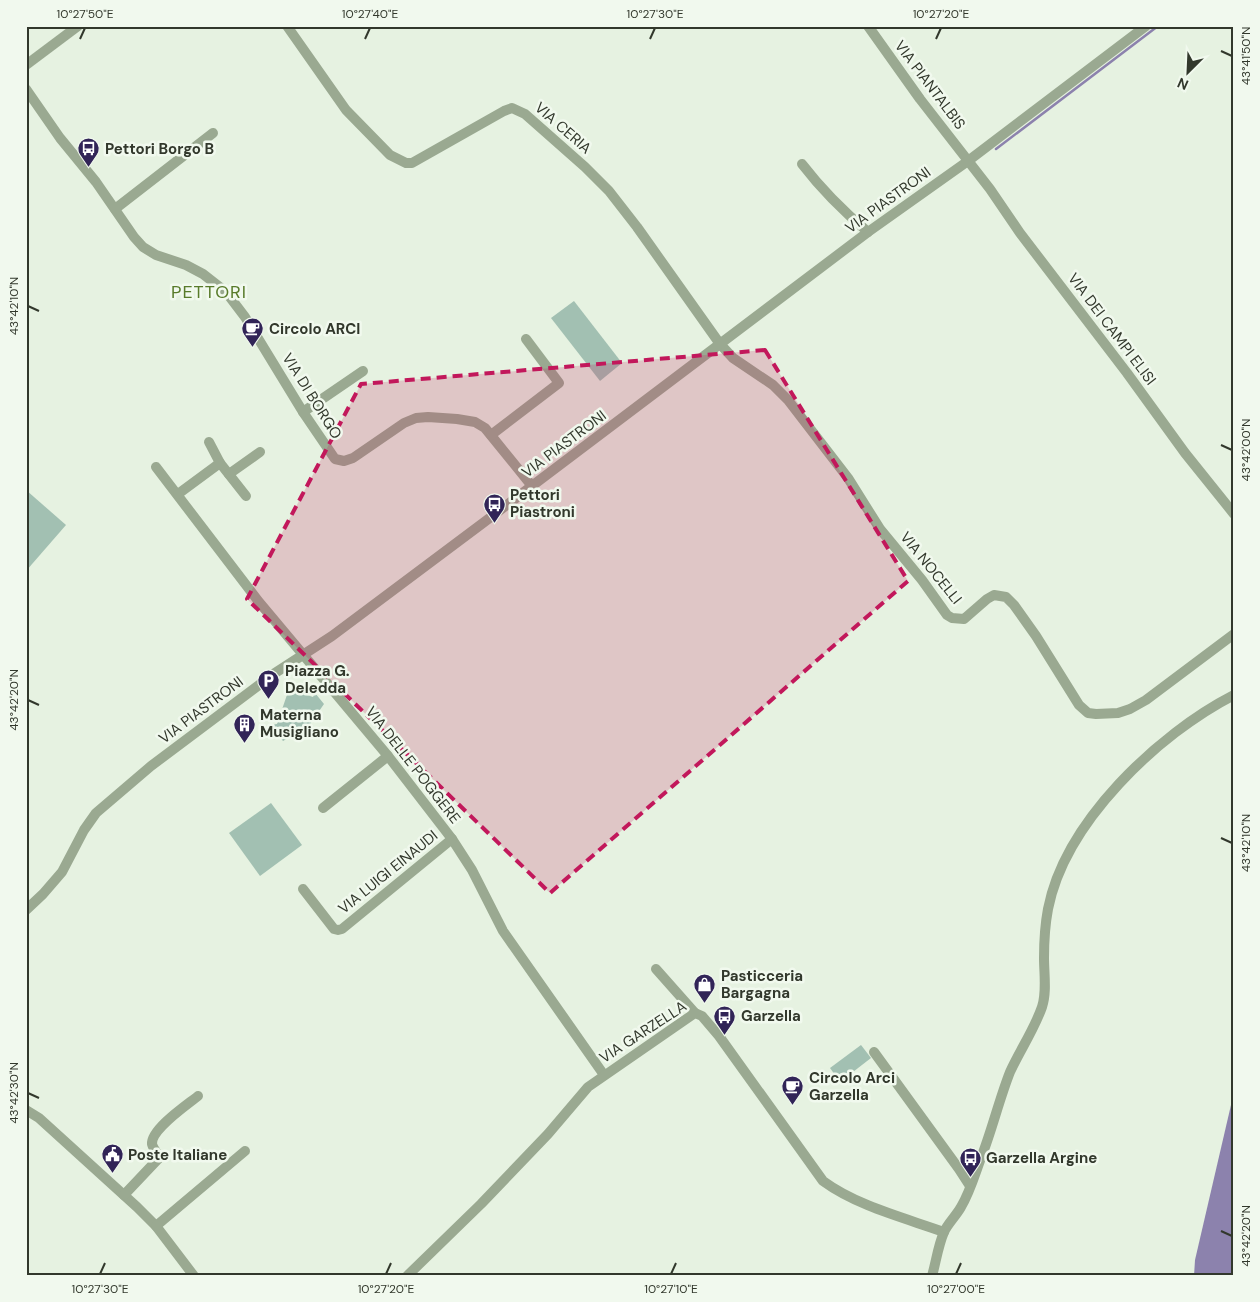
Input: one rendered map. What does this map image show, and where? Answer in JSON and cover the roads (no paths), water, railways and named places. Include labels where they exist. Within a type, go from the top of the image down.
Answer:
[{"type":"street","points":[[26,65],[78,26]]},
{"type":"street","name":"VIA CERIA","points":[[287,26],[346,110],[390,155],[406,163],[412,163],[504,111],[512,108],[525,114],[609,191],[637,227],[720,344]]},
{"type":"street","name":"VIA PIANTALBIS","points":[[868,26],[968,161]]},
{"type":"street","name":"VIA PIASTRONI","points":[[26,910],[62,872],[87,824],[103,806],[152,766],[275,673],[382,598],[868,232],[968,161],[1146,26]]},
{"type":"street","name":"VIA DI BORGO","points":[[26,89],[60,138],[96,182],[143,247],[156,255],[203,274],[226,292],[245,318],[303,412],[335,459],[340,461],[353,458],[404,423],[421,417],[445,417],[480,424],[491,434],[532,486]]},
{"type":"street","points":[[115,209],[213,133]]},
{"type":"street","name":"VIA DEI CAMPI ELISI","points":[[968,161],[1185,453],[1234,514]]},
{"type":"street","points":[[802,164],[820,187],[868,232]]},
{"type":"street","points":[[491,434],[559,384],[526,339]]},
{"type":"street","name":"VIA NOCELLI","points":[[720,344],[733,358],[773,385],[788,400],[848,478],[880,529],[922,580],[947,615],[952,618],[964,619],[994,595],[1006,597],[1036,636],[1079,705],[1088,713],[1118,713],[1137,706],[1234,634]]},
{"type":"street","points":[[303,412],[363,371]]},
{"type":"street","points":[[208,442],[220,463],[246,496]]},
{"type":"street","points":[[229,474],[260,452]]},
{"type":"street","points":[[178,494],[220,463]]},
{"type":"street","name":"VIA DELLE POGGERE","points":[[156,467],[227,561],[388,756],[452,839],[472,870],[503,931],[604,1075]]},
{"type":"street","points":[[932,1276],[944,1232],[960,1209],[970,1186],[1010,1071],[1043,1006],[1045,990],[1044,942],[1048,910],[1056,880],[1073,846],[1095,813],[1143,760],[1158,746],[1199,716],[1234,694]]},
{"type":"street","points":[[324,808],[388,756]]},
{"type":"street","name":"VIA LUIGI EINAUDI","points":[[303,889],[334,929],[342,929],[452,839]]},
{"type":"street","points":[[656,969],[694,1013]]},
{"type":"street","name":"VIA GARZELLA","points":[[414,1273],[548,1134],[588,1087],[694,1013],[702,1016],[719,1036],[823,1181],[842,1193],[944,1232]]},
{"type":"street","points":[[874,1052],[970,1186]]},
{"type":"street","points":[[124,1195],[159,1158],[152,1142],[158,1130],[198,1096]]},
{"type":"street","points":[[26,1110],[40,1118],[156,1226],[194,1276]]},
{"type":"street","points":[[156,1226],[246,1151]]},
{"type":"waterway","points":[[996,149],[1158,26]]},
{"type":"place","name":"Pettori Borgo B","points":[[89,168]]},
{"type":"place","name":"Circolo ARCI","points":[[253,348]]},
{"type":"place","name":"Pettori Piastroni","points":[[494,523]]},
{"type":"place","name":"Piazza G. Deledda","points":[[269,699]]},
{"type":"place","name":"Materna Musigliano","points":[[244,743]]},
{"type":"place","name":"Pasticceria Bargagna","points":[[705,1004]]},
{"type":"place","name":"Garzella","points":[[725,1035]]},
{"type":"place","name":"Circolo Arci Garzella","points":[[793,1106]]},
{"type":"place","name":"Poste Italiane","points":[[112,1174]]},
{"type":"place","name":"Garzella Argine","points":[[970,1177]]},
{"type":"district","name":"PETTORI","points":[[209,292]]}]
